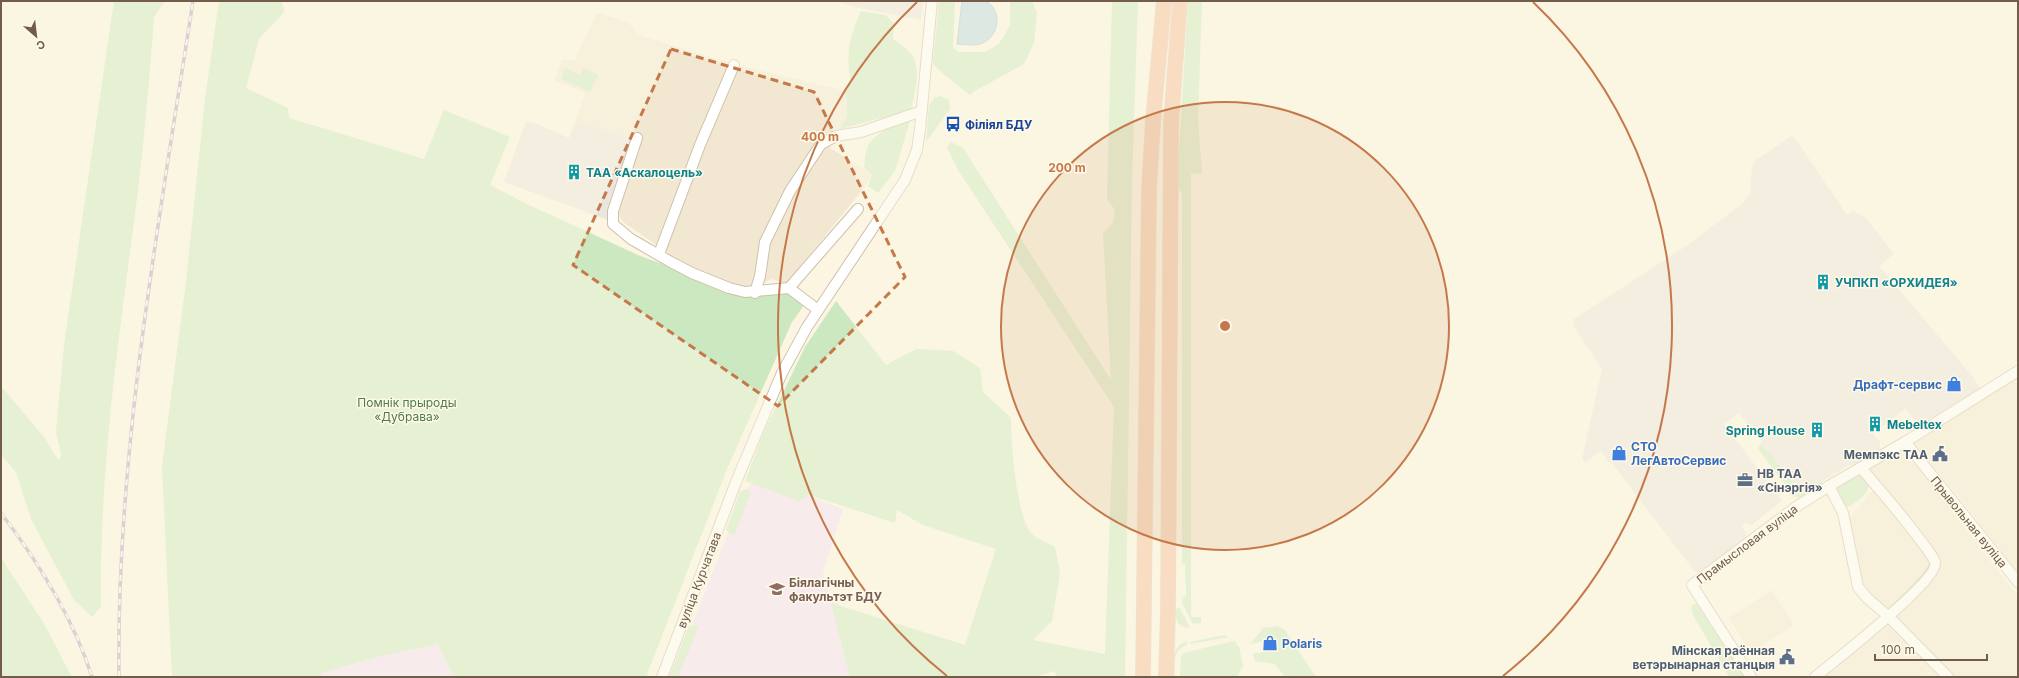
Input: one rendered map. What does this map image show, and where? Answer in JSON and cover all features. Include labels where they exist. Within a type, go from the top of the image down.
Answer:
[{"type":"highway","points":[[1143,677],[1149,190],[1153,114],[1164,1]]},
{"type":"highway","points":[[1166,677],[1168,612],[1172,123],[1180,1]]},
{"type":"street","name":"вуліца Курчатава","points":[[662,677],[736,482],[782,373],[796,345],[818,310],[905,180],[916,150],[922,111],[932,1]]},
{"type":"street","points":[[659,254],[700,145],[734,65]]},
{"type":"street","points":[[755,292],[760,276],[765,242],[790,192],[821,144],[836,136],[861,132],[922,111]]},
{"type":"street","points":[[637,138],[613,211],[613,224],[631,239],[692,273],[729,288],[745,292],[789,288],[858,209]]},
{"type":"street","points":[[789,288],[818,310]]},
{"type":"street","name":"Прамысловая вуліца","points":[[1751,677],[1692,586],[1796,506],[1905,442],[2018,371]]},
{"type":"street","name":"Прывольная вуліца","points":[[1905,442],[2018,582]]},
{"type":"street","points":[[1815,677],[1888,617],[1927,579],[1935,569],[1935,562],[1901,515],[1861,468]]},
{"type":"street","points":[[1829,486],[1843,513],[1858,587],[1866,598],[1888,617],[1948,677]]},
{"type":"highlighted area","points":[[671,49],[814,92],[905,277],[778,406],[573,265]]},
{"type":"shaded area","points":[[837,1],[923,1],[921,20],[859,8]]},
{"type":"shaded area","points":[[597,13],[628,22],[638,35],[738,65],[846,91],[847,116],[830,148],[872,174],[864,188],[786,284],[772,279],[750,289],[710,278],[671,257],[668,253],[623,222],[619,216],[617,208],[638,142],[631,138],[576,120],[585,93],[554,80],[562,60],[575,60]]},
{"type":"shaded area","points":[[576,120],[631,138],[633,142],[608,220],[504,182],[526,121],[537,124],[569,138]]},
{"type":"shaded area","points":[[1793,135],[1847,215],[1853,211],[1866,218],[1894,254],[1879,266],[1974,378],[1980,388],[1921,426],[1905,409],[1873,434],[1880,442],[1880,451],[1864,463],[1848,466],[1802,493],[1761,443],[1762,442],[1739,413],[1724,424],[1782,501],[1750,526],[1747,523],[1742,526],[1747,534],[1745,539],[1700,573],[1695,572],[1601,451],[1585,463],[1582,459],[1602,369],[1573,326],[1574,319],[1686,246],[1743,203],[1750,193],[1752,167],[1756,160]]},
{"type":"shaded area","points":[[2018,376],[2018,572],[1955,492],[1913,443]]},
{"type":"shaded area","points":[[1904,449],[2018,597],[2018,677],[1953,677],[1893,616],[1939,571],[1940,562],[1869,469]]},
{"type":"shaded area","points":[[758,475],[843,509],[823,573],[830,597],[839,604],[861,677],[672,677],[743,494]]},
{"type":"shaded area","points":[[1875,488],[1930,561],[1929,571],[1888,610],[1860,581],[1848,519]]},
{"type":"shaded area","points":[[1772,590],[1794,625],[1751,653],[1729,618]]},
{"type":"shaded area","points":[[1888,621],[1942,677],[1819,677]]},
{"type":"shaded area","points":[[438,644],[454,677],[322,677],[321,673],[381,656]]},
{"type":"green space","points":[[114,1],[165,1],[154,17],[140,171],[110,414],[103,510],[101,607],[92,617],[74,600],[31,519],[16,472],[1,455],[1,386],[44,437],[57,458],[60,460],[61,454],[56,432],[64,345]]},
{"type":"green space","name":"Помнік прыроды «Дубрава»","points":[[219,1],[282,1],[284,12],[259,39],[246,88],[288,108],[289,118],[424,159],[444,110],[510,137],[490,185],[527,204],[638,255],[741,294],[788,290],[805,304],[792,322],[727,469],[646,677],[454,677],[438,644],[381,656],[321,673],[322,677],[172,677],[162,466],[186,282],[205,99]]},
{"type":"green space","points":[[939,1],[955,1],[953,47],[958,52],[985,52],[999,44],[1010,25],[1010,1],[1032,1],[1037,12],[1034,43],[1024,64],[970,95],[945,75],[933,63]]},
{"type":"green space","points":[[1112,1],[1138,1],[1132,180],[1125,677],[1057,677],[1055,671],[1035,677],[850,677],[831,603],[965,645],[996,549],[923,525],[897,510],[895,523],[809,495],[799,501],[745,481],[764,432],[805,347],[836,301],[886,365],[916,349],[953,351],[980,368],[983,392],[1011,418],[1015,478],[1026,524],[1033,535],[1055,547],[1060,573],[1052,621],[1033,640],[1105,654],[1114,407],[958,170],[947,147],[951,142],[963,148],[1111,380],[1103,233],[1113,223],[1115,210],[1107,199]]},
{"type":"green space","points":[[1188,1],[1202,1],[1198,119],[1202,173],[1191,174],[1191,617],[1201,617],[1201,623],[1193,624],[1182,603],[1183,597],[1186,596],[1185,564],[1182,564],[1182,194],[1177,186]]},
{"type":"green space","points":[[861,11],[885,15],[894,23],[893,39],[912,55],[915,61],[917,75],[915,90],[911,110],[840,129],[847,116],[846,91],[851,82],[848,62],[851,37]]},
{"type":"green space","points":[[565,68],[580,75],[584,68],[598,75],[590,92],[561,79]]},
{"type":"green space","points":[[941,96],[949,100],[950,109],[926,142],[929,105],[934,98]]},
{"type":"green space","points":[[911,117],[895,171],[878,193],[868,186],[872,174],[864,168],[868,146],[880,133]]},
{"type":"green space","points":[[1761,443],[1802,493],[1822,481],[1823,484],[1802,498],[1795,497],[1758,449]]},
{"type":"green space","points":[[1862,473],[1869,482],[1868,490],[1862,498],[1846,507],[1841,504],[1834,486]]},
{"type":"green space","points":[[744,489],[751,491],[734,536],[726,530],[740,492]]},
{"type":"green space","points":[[1,558],[43,622],[72,677],[1,677]]},
{"type":"green space","points":[[1696,603],[1745,677],[1729,677],[1693,615],[1691,606]]},
{"type":"green space","points":[[1180,608],[1189,628],[1182,626],[1176,619],[1174,609]]},
{"type":"green space","points":[[699,625],[678,677],[669,677],[689,626]]},
{"type":"green space","points":[[1277,626],[1285,630],[1316,677],[1285,677],[1275,664],[1255,661],[1253,654],[1272,650],[1270,640],[1250,644],[1261,631],[1261,628]]},
{"type":"green space","points":[[1224,635],[1229,637],[1190,644],[1190,642]]},
{"type":"green space","points":[[1187,641],[1187,645],[1179,650],[1175,658],[1175,677],[1173,677],[1173,661],[1175,651]]},
{"type":"green space","points":[[1234,641],[1239,647],[1243,666],[1237,677],[1180,677],[1181,656],[1183,653]]},
{"type":"water","points":[[962,1],[984,1],[992,6],[996,12],[997,25],[995,31],[986,41],[977,45],[957,44]]},
{"type":"railway","points":[[119,677],[120,593],[132,423],[154,253],[193,1]]},
{"type":"railway","points":[[1,513],[29,551],[54,591],[75,633],[92,677]]},
{"type":"place","name":"Філіял БДУ","points":[[953,124]]},
{"type":"place","name":"ТАА «Аскалоцель»","points":[[574,172]]},
{"type":"place","name":"УЧПКП «ОРХИДЕЯ»","points":[[1823,282]]},
{"type":"place","name":"Драфт-сервис","points":[[1954,384]]},
{"type":"place","name":"Mebeltex","points":[[1875,424]]},
{"type":"place","name":"Spring House","points":[[1817,430]]},
{"type":"place","name":"СТО ЛегАвтоСервис","points":[[1619,453]]},
{"type":"place","name":"Мемпэкс ТАА","points":[[1940,454]]},
{"type":"place","name":"НВ ТАА «Сінэргія»","points":[[1745,480]]},
{"type":"place","name":"Біялагічны факультэт БДУ","points":[[777,589]]},
{"type":"place","name":"Polaris","points":[[1270,643]]},
{"type":"place","name":"Мінская раённая ветэрынарная станцыя","points":[[1787,657]]}]
